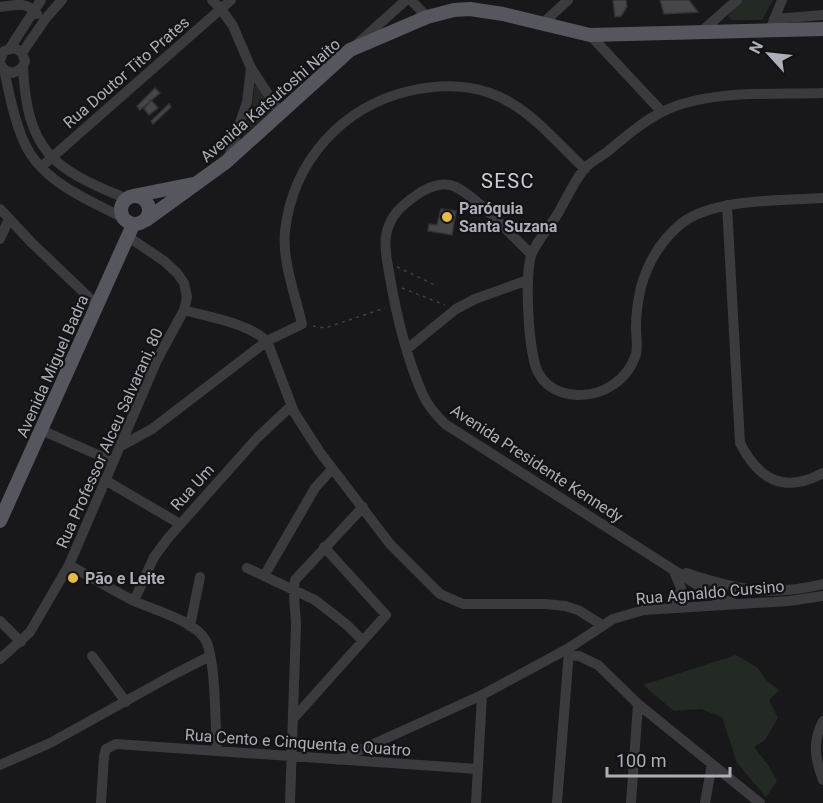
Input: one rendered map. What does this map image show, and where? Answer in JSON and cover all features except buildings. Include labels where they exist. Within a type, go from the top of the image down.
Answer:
[{"type":"main road","name":"Avenida Katsutoshi Naito","points":[[198,183],[281,114],[350,50],[427,17],[454,10],[470,9],[503,14],[590,34],[702,32],[771,25],[823,29]]},
{"type":"main road","points":[[129,197],[198,183]]},
{"type":"main road","points":[[132,224],[198,183]]},
{"type":"main road","points":[[129,197],[142,198],[146,201],[149,210],[132,224]]},
{"type":"main road","name":"Avenida Miguel Badra","points":[[0,521],[132,224],[121,208],[129,197]]},
{"type":"street","points":[[41,0],[10,48],[4,51],[1,61],[24,142],[41,167],[60,184],[132,224],[184,283],[187,297],[184,310],[247,328],[258,333],[267,341],[291,406],[332,469],[390,544],[428,584],[450,599],[463,604],[565,606],[578,610],[602,625]]},
{"type":"street","points":[[22,53],[62,0]]},
{"type":"street","points":[[212,0],[233,26],[251,68],[281,114]]},
{"type":"street","name":"Rua Doutor Tito Prates","points":[[41,167],[231,0]]},
{"type":"street","points":[[350,50],[408,0],[427,17]]},
{"type":"street","points":[[542,24],[568,0]]},
{"type":"street","points":[[702,32],[737,0]]},
{"type":"street","points":[[771,25],[782,0]]},
{"type":"street","points":[[0,7],[24,4],[34,10],[44,21]]},
{"type":"street","points":[[771,25],[823,15]]},
{"type":"street","points":[[590,34],[662,112]]},
{"type":"street","points":[[10,48],[15,48],[22,53],[25,61],[23,67],[28,115],[36,135],[51,157],[81,180],[129,197]]},
{"type":"street","points":[[1,61],[13,73],[23,67]]},
{"type":"street","points":[[226,162],[247,102],[251,68]]},
{"type":"street","points":[[119,447],[152,429],[267,341],[302,324],[285,252],[285,232],[295,190],[303,171],[331,133],[356,113],[387,96],[426,87],[458,86],[490,93],[521,108],[585,169]]},
{"type":"street","points":[[823,93],[742,95],[693,100],[662,112],[629,134],[585,169],[531,254],[528,280],[531,346],[538,374],[562,393],[579,395],[594,394],[608,389],[620,379],[630,367],[637,352],[637,315],[641,286],[648,268],[660,245],[683,222],[703,211],[727,205],[823,198]]},
{"type":"street","name":"Avenida Presidente Kennedy","points":[[531,254],[457,188],[450,185],[428,188],[401,206],[386,236],[385,247],[395,305],[423,397],[445,424],[716,597],[736,604]]},
{"type":"street","points":[[727,205],[740,443],[748,459],[773,480],[789,484],[811,480],[823,473]]},
{"type":"street","points":[[0,209],[97,305]]},
{"type":"street","points":[[0,239],[9,219]]},
{"type":"street","points":[[407,350],[456,309],[475,299],[528,280]]},
{"type":"street","name":"Rua Professor Alceu Salvarani, 80","points":[[0,659],[30,632],[69,565],[157,360],[184,310]]},
{"type":"street","name":"Rua Um","points":[[134,601],[154,557],[180,524],[257,438],[291,406]]},
{"type":"street","points":[[41,430],[112,461]]},
{"type":"street","points":[[264,576],[315,488],[332,469]]},
{"type":"street","points":[[105,480],[180,524]]},
{"type":"street","points":[[290,803],[296,612],[293,590],[297,576],[363,507]]},
{"type":"street","points":[[293,719],[386,615],[324,546]]},
{"type":"street","points":[[69,565],[134,601],[201,633],[207,643],[210,656],[217,752]]},
{"type":"street","points":[[247,568],[315,600],[363,641]]},
{"type":"street","points":[[672,568],[681,588],[677,602]]},
{"type":"street","name":"Avenida Presidente Kennedy","points":[[672,568],[720,584],[754,591]]},
{"type":"street","points":[[190,626],[200,577]]},
{"type":"street","points":[[690,607],[716,597],[720,584]]},
{"type":"street","points":[[644,610],[677,602],[823,584]]},
{"type":"street","name":"Rua Agnaldo Cursino","points":[[338,760],[482,695],[569,652],[602,625],[613,619],[644,610],[789,601],[823,596]]},
{"type":"street","points":[[0,621],[21,642]]},
{"type":"street","points":[[557,803],[569,652],[598,665],[638,704],[760,803]]},
{"type":"street","points":[[92,656],[126,702]]},
{"type":"street","points":[[0,765],[51,743],[171,675],[210,656]]},
{"type":"street","points":[[476,803],[482,695]]},
{"type":"street","points":[[631,803],[638,704]]},
{"type":"street","points":[[823,721],[814,744],[816,760],[823,780]]},
{"type":"street","name":"Rua Cento e Cinquenta e Quatro","points":[[101,803],[104,756],[106,749],[116,744],[478,769]]},
{"type":"street","points":[[705,803],[712,764]]},
{"type":"path","points":[[393,265],[435,285]]},
{"type":"path","points":[[398,287],[449,307]]},
{"type":"path","points":[[302,324],[326,328],[395,305]]},
{"type":"shaded area","points":[[742,0],[773,0],[762,20],[732,20],[728,16]]},
{"type":"shaded area","points":[[255,82],[274,110],[242,136],[252,109]]},
{"type":"shaded area","points":[[736,655],[758,668],[767,681],[779,690],[769,700],[778,718],[765,740],[754,747],[777,781],[766,797],[737,763],[722,717],[701,709],[674,711],[643,685]]},
{"type":"place","name":"Paróquia Santa Suzana","points":[[447,217]]},
{"type":"place","name":"Pão e Leite","points":[[73,578]]},
{"type":"district","name":"SESC","points":[[508,181]]}]
